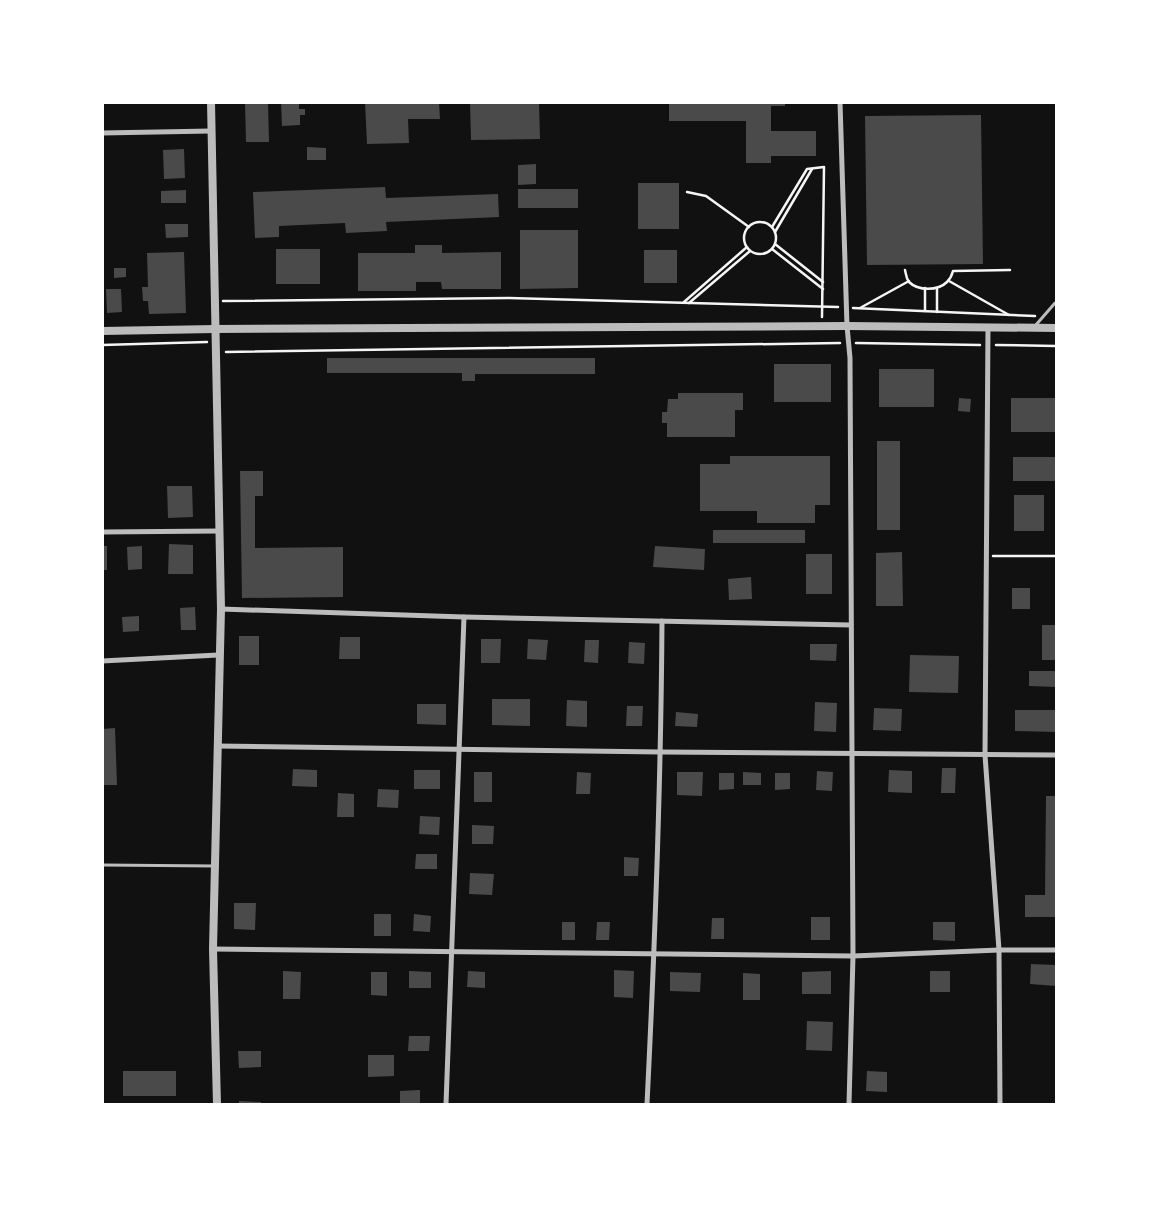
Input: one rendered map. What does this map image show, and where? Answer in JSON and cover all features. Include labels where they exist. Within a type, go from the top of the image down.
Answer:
[{"type":"street","points":[[210,102],[221,610],[218,655],[216,866],[213,949],[217,1104]]},
{"type":"street","points":[[840,102],[846,308],[850,368],[851,754],[854,956],[849,1104]]},
{"type":"street","points":[[102,133],[211,131]]},
{"type":"street","points":[[102,332],[215,329],[822,326],[1056,328]]},
{"type":"street","points":[[988,327],[985,755],[999,950],[1000,1104]]},
{"type":"street","points":[[102,532],[219,531]]},
{"type":"street","points":[[221,610],[464,618],[851,625]]},
{"type":"street","points":[[446,1104],[464,618]]},
{"type":"street","points":[[647,1104],[655,954],[661,752],[662,621]]},
{"type":"street","points":[[102,661],[218,655]]},
{"type":"street","points":[[217,746],[1056,755]]},
{"type":"street","points":[[213,949],[451,950],[854,956],[999,950],[1056,950]]},
{"type":"lane","points":[[1034,328],[1056,303]]},
{"type":"lane","points":[[102,865],[216,866]]},
{"type":"path","points":[[772,227],[808,169],[824,167],[822,326]]},
{"type":"path","points":[[775,232],[812,169]]},
{"type":"path","points":[[687,192],[706,196],[748,227]]},
{"type":"path","points":[[758,222],[763,222],[772,227],[776,237],[772,249],[766,254],[750,251],[744,237],[748,227],[758,222]]},
{"type":"path","points":[[775,244],[823,282]]},
{"type":"path","points":[[684,303],[747,247]]},
{"type":"path","points":[[772,249],[822,289]]},
{"type":"path","points":[[689,303],[750,251]]},
{"type":"path","points":[[905,270],[909,282],[914,286],[925,288],[937,288],[949,281],[953,271],[1010,270]]},
{"type":"path","points":[[949,281],[1010,316]]},
{"type":"path","points":[[858,308],[909,282]]},
{"type":"path","points":[[925,288],[925,312]]},
{"type":"path","points":[[937,288],[937,312]]},
{"type":"path","points":[[215,301],[509,298],[858,308],[1044,316]]},
{"type":"path","points":[[102,345],[216,342]]},
{"type":"path","points":[[216,352],[848,343],[1056,346]]},
{"type":"path","points":[[987,556],[1056,556]]},
{"type":"building","points":[[245,102],[268,102],[269,142],[246,142]]},
{"type":"building","points":[[281,102],[299,102],[299,109],[305,109],[305,115],[300,115],[300,125],[282,126]]},
{"type":"building","points":[[365,102],[439,102],[440,119],[408,119],[409,143],[367,144]]},
{"type":"building","points":[[470,102],[539,102],[540,139],[471,140]]},
{"type":"building","points":[[669,102],[785,102],[785,106],[771,106],[771,131],[816,131],[816,156],[771,156],[771,163],[746,163],[746,121],[669,121]]},
{"type":"building","points":[[981,115],[983,264],[867,265],[865,116]]},
{"type":"building","points":[[307,147],[326,148],[326,160],[307,160]]},
{"type":"building","points":[[184,149],[185,178],[164,179],[163,150]]},
{"type":"building","points":[[536,164],[536,184],[518,185],[518,165]]},
{"type":"building","points":[[638,183],[679,183],[679,229],[638,229]]},
{"type":"building","points":[[385,187],[386,198],[498,194],[499,217],[386,222],[387,231],[346,233],[345,223],[279,226],[279,237],[255,238],[253,192]]},
{"type":"building","points":[[518,189],[578,189],[578,208],[518,208]]},
{"type":"building","points":[[186,190],[186,203],[161,203],[161,191]]},
{"type":"building","points":[[165,224],[188,224],[188,237],[166,238]]},
{"type":"building","points":[[520,230],[578,230],[578,288],[520,289]]},
{"type":"building","points":[[415,245],[442,245],[442,253],[501,252],[501,289],[442,289],[441,282],[416,282],[416,291],[358,291],[358,253],[415,253]]},
{"type":"building","points":[[276,249],[320,249],[320,284],[276,284]]},
{"type":"building","points":[[644,250],[677,250],[677,283],[644,283]]},
{"type":"building","points":[[184,252],[186,313],[149,314],[148,301],[143,301],[142,287],[148,287],[147,253]]},
{"type":"building","points":[[114,268],[126,268],[126,277],[114,278]]},
{"type":"building","points":[[106,289],[121,289],[122,312],[107,313]]},
{"type":"building","points":[[327,358],[595,358],[595,374],[475,374],[475,381],[462,381],[462,373],[327,373]]},
{"type":"building","points":[[774,364],[831,364],[831,402],[774,402]]},
{"type":"building","points":[[879,369],[934,369],[934,407],[879,407]]},
{"type":"building","points":[[678,393],[743,393],[743,410],[735,410],[735,437],[667,437],[667,423],[662,423],[662,412],[667,412],[668,399],[678,399]]},
{"type":"building","points":[[959,398],[971,399],[970,412],[958,411]]},
{"type":"building","points":[[1011,398],[1056,398],[1056,432],[1011,432]]},
{"type":"building","points":[[877,441],[900,441],[900,530],[877,530]]},
{"type":"building","points":[[730,456],[830,456],[830,505],[815,505],[815,523],[757,523],[757,511],[700,511],[700,464],[730,464]]},
{"type":"building","points":[[1013,457],[1056,457],[1056,481],[1013,481]]},
{"type":"building","points":[[240,471],[263,471],[263,496],[255,496],[255,548],[343,547],[343,597],[242,598]]},
{"type":"building","points":[[167,486],[192,486],[193,517],[168,518]]},
{"type":"building","points":[[1014,495],[1044,495],[1044,531],[1014,531]]},
{"type":"building","points":[[713,530],[805,530],[805,543],[713,543]]},
{"type":"building","points":[[169,544],[193,545],[193,574],[168,574]]},
{"type":"building","points":[[102,546],[107,546],[107,570],[102,570]]},
{"type":"building","points":[[142,546],[142,569],[128,570],[127,547]]},
{"type":"building","points":[[655,546],[705,549],[704,570],[653,567]]},
{"type":"building","points":[[902,552],[903,606],[876,606],[876,553]]},
{"type":"building","points":[[806,554],[832,554],[832,594],[806,594]]},
{"type":"building","points":[[751,577],[752,599],[729,600],[728,579]]},
{"type":"building","points":[[1012,588],[1030,588],[1030,609],[1012,609]]},
{"type":"building","points":[[195,607],[196,630],[181,630],[180,608]]},
{"type":"building","points":[[139,616],[139,631],[123,632],[122,617]]},
{"type":"building","points":[[1042,625],[1056,625],[1056,660],[1042,660]]},
{"type":"building","points":[[239,636],[259,636],[259,665],[239,665]]},
{"type":"building","points":[[340,637],[360,637],[360,659],[339,659]]},
{"type":"building","points":[[481,639],[501,639],[500,663],[481,663]]},
{"type":"building","points":[[528,639],[548,640],[546,660],[527,659]]},
{"type":"building","points":[[585,640],[599,640],[598,663],[584,662]]},
{"type":"building","points":[[629,642],[645,643],[644,664],[628,663]]},
{"type":"building","points":[[810,644],[837,644],[836,661],[810,660]]},
{"type":"building","points":[[910,655],[959,656],[958,693],[909,692]]},
{"type":"building","points":[[1029,671],[1056,671],[1056,687],[1029,686]]},
{"type":"building","points":[[492,699],[530,699],[530,726],[492,725]]},
{"type":"building","points":[[567,700],[587,701],[587,727],[566,726]]},
{"type":"building","points":[[815,702],[837,703],[836,732],[814,731]]},
{"type":"building","points":[[417,704],[446,704],[446,725],[417,724]]},
{"type":"building","points":[[627,706],[643,706],[642,726],[626,726]]},
{"type":"building","points":[[874,708],[902,709],[901,731],[873,730]]},
{"type":"building","points":[[1015,710],[1056,710],[1056,732],[1015,731]]},
{"type":"building","points":[[676,712],[698,714],[697,727],[675,726]]},
{"type":"building","points":[[115,728],[117,785],[102,785],[102,729]]},
{"type":"building","points":[[942,768],[956,768],[955,793],[941,793]]},
{"type":"building","points":[[293,769],[317,770],[317,787],[292,786]]},
{"type":"building","points":[[414,770],[440,770],[440,789],[414,789]]},
{"type":"building","points":[[889,770],[912,771],[912,793],[888,792]]},
{"type":"building","points":[[817,771],[833,772],[832,791],[816,790]]},
{"type":"building","points":[[474,772],[492,772],[492,802],[474,802]]},
{"type":"building","points":[[577,772],[591,773],[590,794],[576,794]]},
{"type":"building","points":[[677,772],[703,772],[702,796],[677,795]]},
{"type":"building","points":[[743,772],[761,773],[761,785],[743,785]]},
{"type":"building","points":[[719,773],[734,773],[734,789],[719,790]]},
{"type":"building","points":[[775,773],[790,773],[790,789],[775,790]]},
{"type":"building","points":[[378,789],[399,790],[398,808],[377,807]]},
{"type":"building","points":[[338,793],[354,794],[354,817],[337,817]]},
{"type":"building","points":[[1046,796],[1056,796],[1056,917],[1025,917],[1025,895],[1045,895]]},
{"type":"building","points":[[420,816],[440,817],[439,835],[419,834]]},
{"type":"building","points":[[472,825],[494,826],[493,844],[472,844]]},
{"type":"building","points":[[416,854],[437,854],[437,869],[415,869]]},
{"type":"building","points":[[624,857],[639,858],[638,876],[624,876]]},
{"type":"building","points":[[470,873],[494,874],[492,895],[469,894]]},
{"type":"building","points":[[234,903],[256,903],[255,930],[234,929]]},
{"type":"building","points":[[374,914],[391,914],[391,936],[374,936]]},
{"type":"building","points":[[414,914],[431,916],[430,932],[413,931]]},
{"type":"building","points":[[811,917],[830,917],[830,940],[811,940]]},
{"type":"building","points":[[712,918],[724,918],[724,939],[711,939]]},
{"type":"building","points":[[562,922],[575,922],[575,940],[562,940]]},
{"type":"building","points":[[597,922],[610,922],[609,940],[596,940]]},
{"type":"building","points":[[933,922],[955,922],[955,941],[933,940]]},
{"type":"building","points":[[1031,964],[1056,965],[1056,986],[1030,984]]},
{"type":"building","points":[[614,970],[634,971],[633,998],[614,997]]},
{"type":"building","points":[[283,971],[301,972],[300,999],[283,999]]},
{"type":"building","points":[[409,971],[431,972],[431,988],[409,988]]},
{"type":"building","points":[[468,971],[485,972],[485,988],[467,987]]},
{"type":"building","points":[[831,971],[831,994],[802,994],[802,972]]},
{"type":"building","points":[[930,971],[950,971],[950,992],[930,992]]},
{"type":"building","points":[[371,972],[387,972],[387,996],[371,995]]},
{"type":"building","points":[[670,972],[701,973],[700,992],[670,991]]},
{"type":"building","points":[[743,973],[760,974],[760,1000],[743,1000]]},
{"type":"building","points":[[807,1021],[833,1022],[832,1051],[806,1050]]},
{"type":"building","points":[[409,1036],[430,1036],[429,1051],[408,1051]]},
{"type":"building","points":[[238,1051],[261,1051],[261,1067],[239,1068]]},
{"type":"building","points":[[368,1055],[394,1055],[394,1076],[368,1077]]},
{"type":"building","points":[[123,1071],[176,1071],[176,1096],[123,1096]]},
{"type":"building","points":[[867,1071],[887,1072],[887,1092],[866,1091]]},
{"type":"building","points":[[420,1090],[420,1104],[400,1104],[400,1091]]},
{"type":"building","points":[[239,1101],[261,1102],[261,1104],[239,1104]]}]
